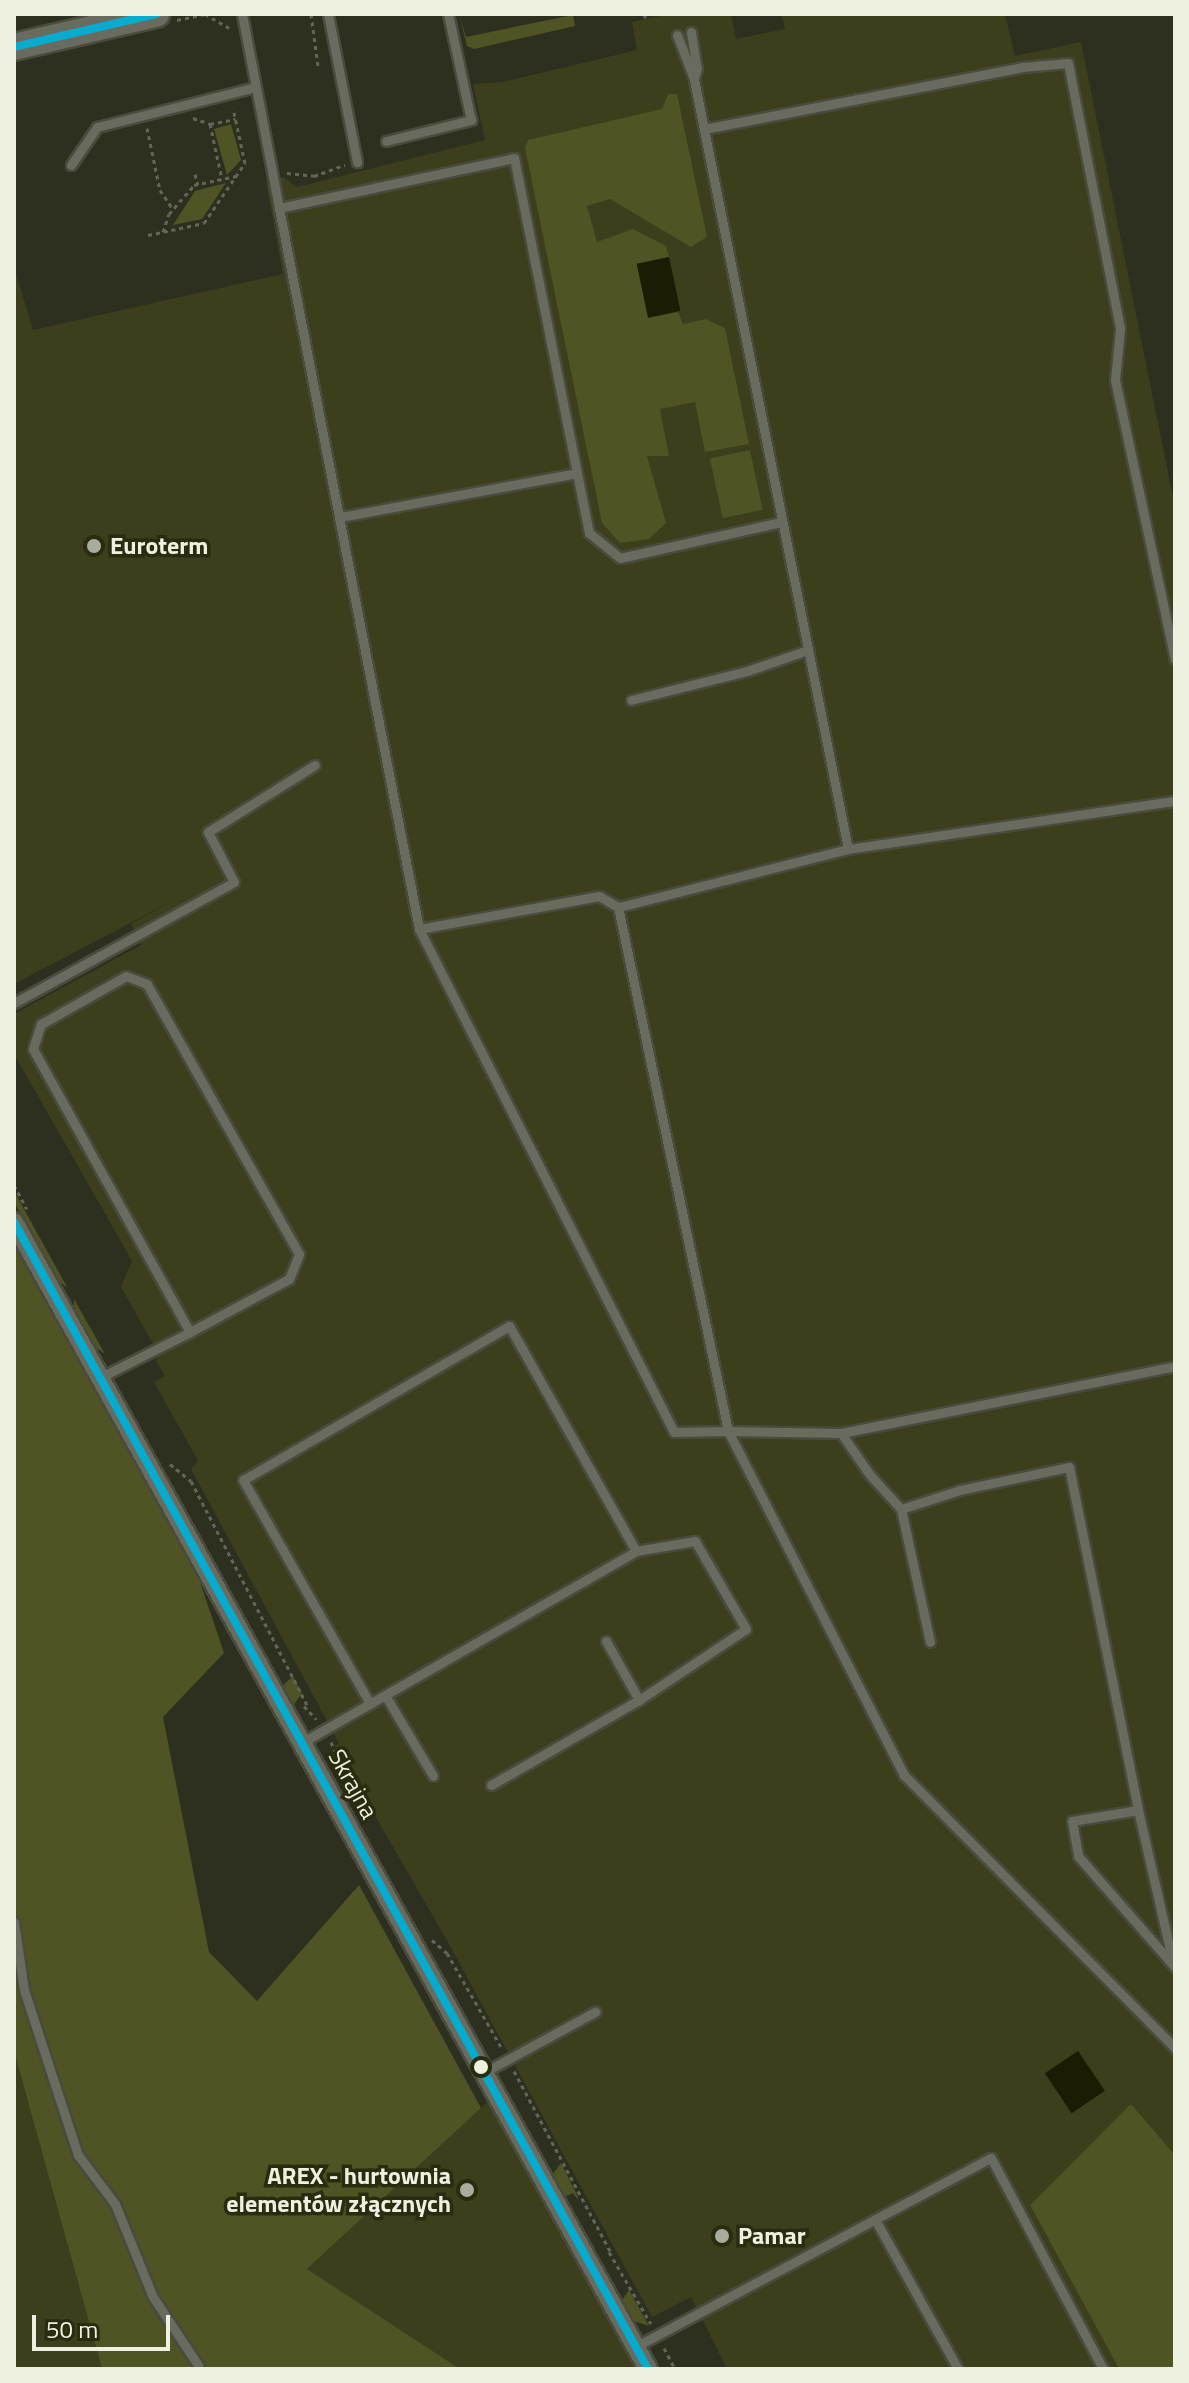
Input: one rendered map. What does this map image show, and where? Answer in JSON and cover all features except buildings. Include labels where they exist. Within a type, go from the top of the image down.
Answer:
[{"type":"street","points":[[14,47],[123,18],[156,14]]},
{"type":"street","name":"Skrajna","points":[[21,1217],[101,1377],[648,2369]]},
{"type":"lane","points":[[242,14],[419,929],[674,1432],[841,1433],[1175,1366]]},
{"type":"lane","points":[[328,14],[354,163]]},
{"type":"lane","points":[[386,141],[471,120],[448,14]]},
{"type":"lane","points":[[691,32],[697,68],[694,79]]},
{"type":"lane","points":[[677,35],[694,79],[848,849]]},
{"type":"lane","points":[[704,129],[1023,67],[1068,63],[1120,328],[1115,380],[1175,659]]},
{"type":"lane","points":[[71,165],[97,127],[255,87]]},
{"type":"lane","points":[[279,208],[514,158],[589,533],[620,558],[781,522]]},
{"type":"lane","points":[[340,517],[577,473]]},
{"type":"lane","points":[[631,700],[747,671],[808,650]]},
{"type":"lane","points":[[14,1003],[234,882],[208,832],[315,765]]},
{"type":"lane","points":[[419,929],[599,896],[618,907],[848,849],[1175,801]]},
{"type":"lane","points":[[618,907],[728,1431],[904,1775],[1175,2048]]},
{"type":"lane","points":[[101,1377],[190,1332],[289,1279],[299,1254],[147,984],[126,976],[41,1024],[33,1049],[190,1332]]},
{"type":"lane","points":[[370,1704],[243,1480],[509,1326],[636,1551]]},
{"type":"lane","points":[[841,1433],[870,1475],[901,1509],[930,1642]]},
{"type":"lane","points":[[901,1509],[960,1490],[1069,1467],[1138,1810],[1174,1966]]},
{"type":"lane","points":[[303,1742],[636,1551],[695,1541],[746,1629],[639,1700],[491,1785]]},
{"type":"lane","points":[[606,1641],[639,1700]]},
{"type":"lane","points":[[385,1695],[433,1776]]},
{"type":"lane","points":[[1138,1810],[1072,1821],[1078,1856],[1174,1966]]},
{"type":"lane","points":[[14,1922],[24,1990],[78,2155],[115,2204],[153,2297],[198,2365]]},
{"type":"lane","points":[[483,2073],[595,2012]]},
{"type":"lane","points":[[635,2347],[991,2158],[1103,2369]]},
{"type":"lane","points":[[876,2221],[958,2369]]},
{"type":"path","points":[[189,14],[205,14],[235,31]]},
{"type":"path","points":[[310,17],[318,66]]},
{"type":"path","points":[[148,235],[204,223],[245,163],[231,92]]},
{"type":"path","points":[[182,117],[210,124],[236,119]]},
{"type":"path","points":[[210,124],[222,179]]},
{"type":"path","points":[[147,130],[160,190],[173,209]]},
{"type":"path","points":[[272,172],[314,176],[354,163]]},
{"type":"path","points":[[195,174],[198,185]]},
{"type":"path","points":[[163,232],[173,209],[198,185],[236,176]]},
{"type":"path","points":[[14,1185],[21,1217]]},
{"type":"path","points":[[169,1463],[191,1481],[307,1705],[324,1731],[359,1806]]},
{"type":"path","points":[[296,1710],[307,1705]]},
{"type":"path","points":[[424,1932],[447,1953],[675,2369]]},
{"type":"path","points":[[597,2258],[610,2251]]},
{"type":"shaded area","points":[[459,14],[466,37],[573,15],[575,26],[474,49],[467,46]]},
{"type":"shaded area","points":[[670,14],[731,14],[736,39],[785,29],[782,16],[791,14],[1005,14],[1015,56],[1081,42],[1175,507],[1175,2155],[1131,2105],[1030,2205],[1119,2369],[727,2369],[691,2297],[652,2317],[449,1944],[335,1746],[339,1743],[191,1469],[198,1461],[154,1382],[165,1376],[156,1360],[160,1356],[121,1287],[132,1261],[14,1054],[14,1014],[141,945],[131,924],[176,899],[14,984],[14,267],[33,330],[283,274],[266,182],[283,177],[297,187],[485,140],[473,84],[503,82],[637,50],[632,22]]},
{"type":"shaded area","points":[[668,94],[677,94],[707,237],[691,247],[610,199],[587,206],[597,242],[633,229],[666,246],[669,257],[637,264],[648,318],[678,312],[683,324],[706,319],[725,328],[749,444],[705,452],[695,402],[660,409],[669,456],[647,456],[666,523],[649,539],[620,543],[602,523],[525,148],[528,140],[662,109]]},
{"type":"shaded area","points":[[231,124],[241,160],[227,175],[214,129]]},
{"type":"shaded area","points":[[226,183],[202,219],[173,225],[195,191]]},
{"type":"shaded area","points":[[669,257],[680,311],[648,318],[637,264]]},
{"type":"shaded area","points":[[750,450],[763,510],[723,518],[710,459]]},
{"type":"shaded area","points":[[14,1191],[67,1287],[59,1282],[14,1202]]},
{"type":"shaded area","points":[[14,1246],[199,1579],[224,1653],[163,1717],[209,1952],[257,2001],[359,1885],[481,2108],[307,2269],[460,2369],[102,2369],[14,2051]]},
{"type":"shaded area","points":[[74,1299],[105,1354],[95,1347],[74,1310]]},
{"type":"shaded area","points":[[293,1676],[302,1693],[293,1706],[282,1686]]},
{"type":"shaded area","points":[[14,2051],[102,2369],[14,2369]]},
{"type":"shaded area","points":[[1078,2051],[1105,2091],[1072,2113],[1045,2073]]},
{"type":"shaded area","points":[[495,2095],[648,2369],[459,2369],[307,2269]]},
{"type":"shaded area","points":[[1131,2104],[1175,2155],[1175,2369],[1119,2369],[1030,2205]]},
{"type":"shaded area","points":[[561,2163],[577,2199],[573,2193],[564,2197],[552,2175]]},
{"type":"shaded area","points":[[629,2290],[649,2326],[634,2321],[621,2302]]},
{"type":"transit line","points":[[14,47],[156,14]]},
{"type":"transit line","points":[[14,1222],[648,2369]]},
{"type":"place","name":"Euroterm","points":[[94,546]]},
{"type":"place","name":"AREX - hurtownia elementów złącznych","points":[[467,2190]]},
{"type":"place","name":"Pamar","points":[[722,2236]]}]
